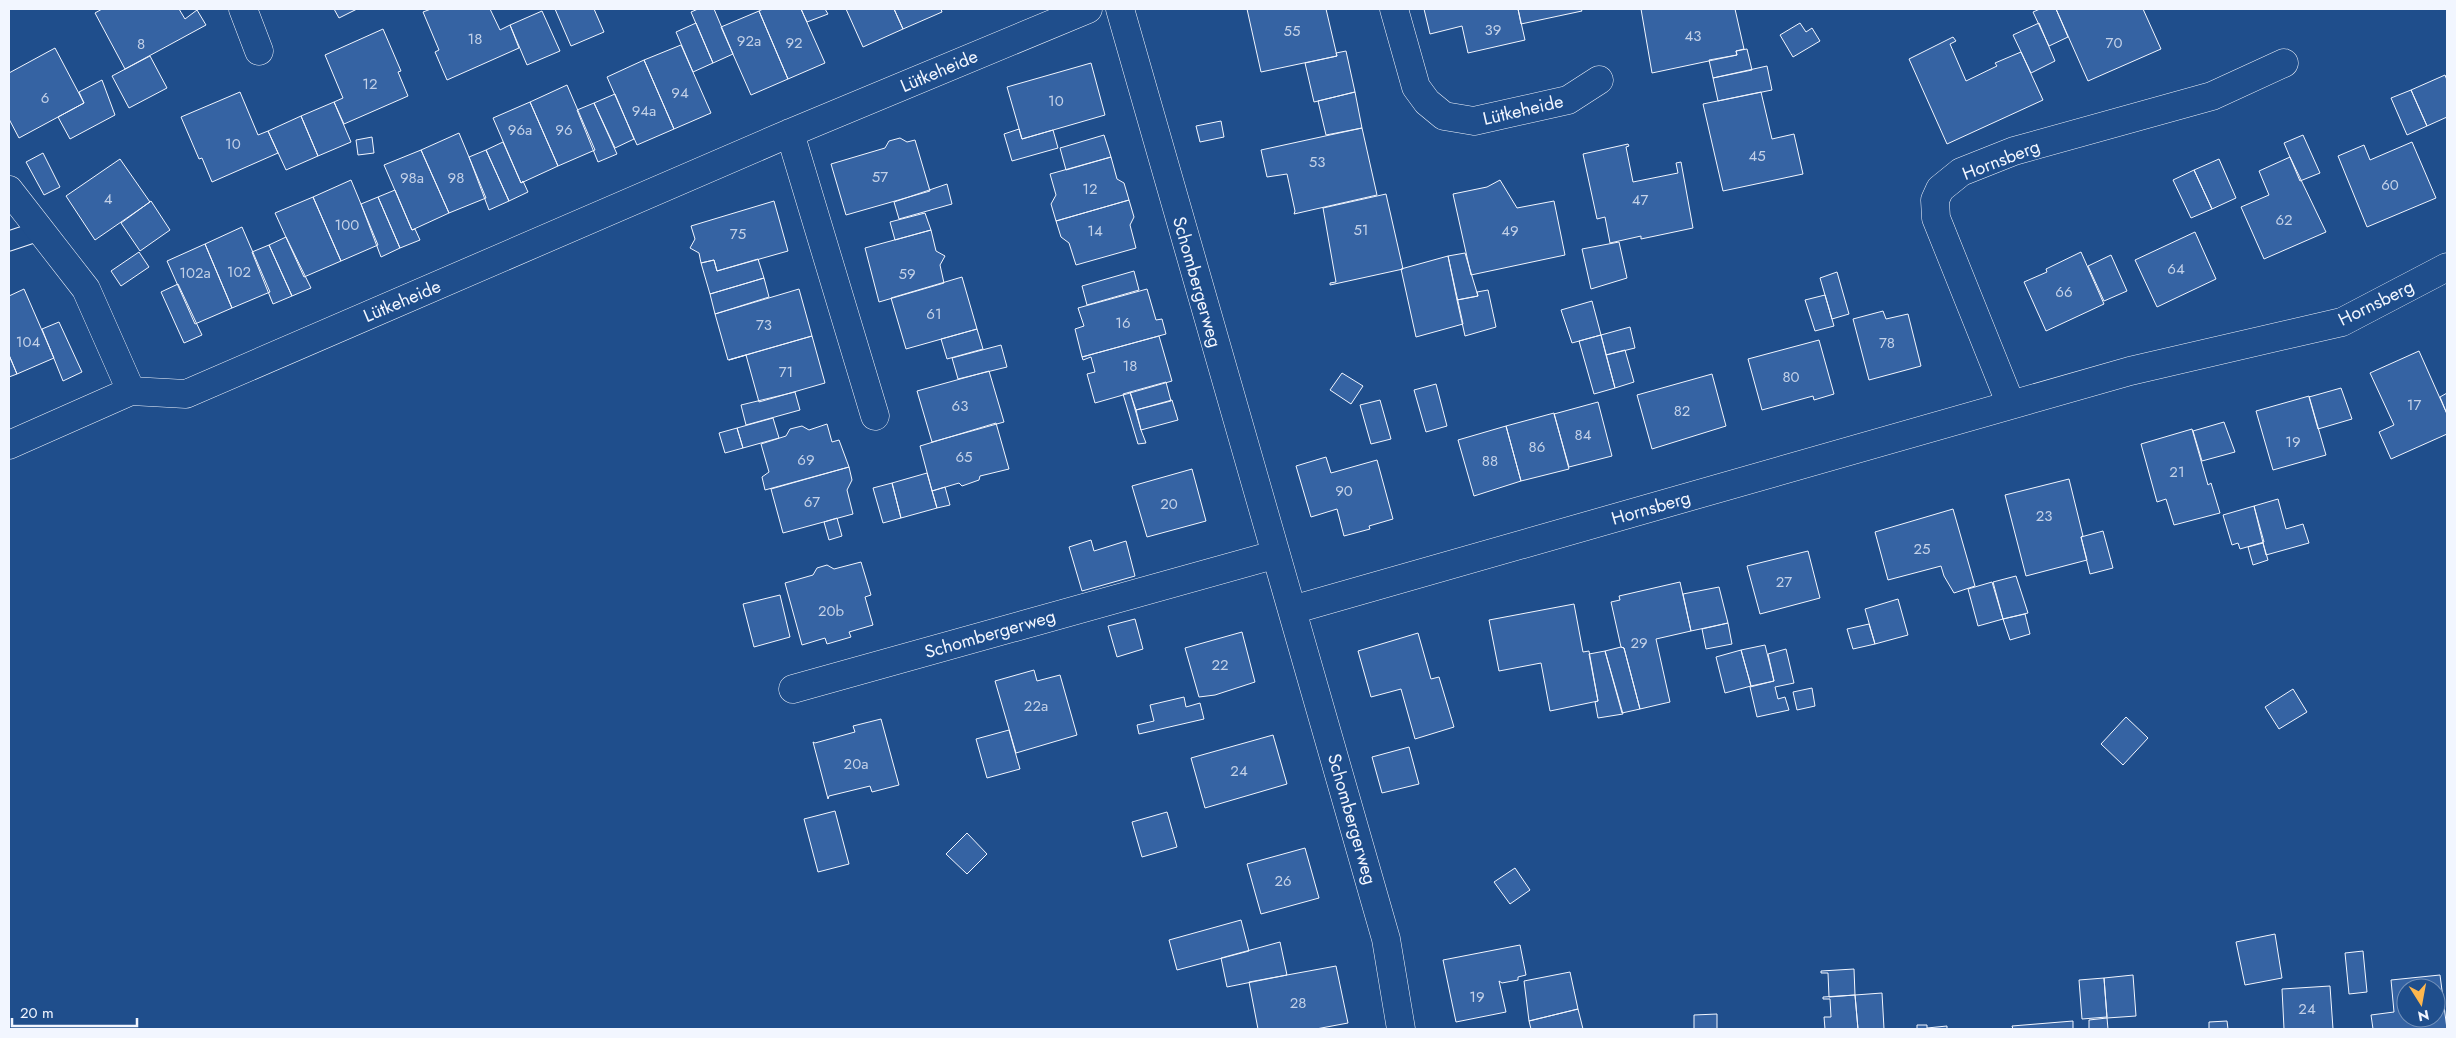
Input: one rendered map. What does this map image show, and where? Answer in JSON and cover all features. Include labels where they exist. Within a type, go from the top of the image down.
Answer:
[{"type":"street","points":[[243,9],[259,51]]},
{"type":"street","name":"Lütkeheide","points":[[9,445],[131,391],[186,394],[790,133],[1088,9]]},
{"type":"street","name":"Schombergerweg","points":[[1120,9],[1274,555],[1292,610],[1386,939],[1401,1029]]},
{"type":"street","name":"Lütkeheide","points":[[1394,9],[1416,87],[1427,102],[1444,116],[1474,121],[1568,100],[1599,80]]},
{"type":"street","name":"Hornsberg","points":[[2011,405],[1936,218],[1935,200],[1940,189],[1961,172],[2014,151],[2212,96],[2284,64]]},
{"type":"street","points":[[790,133],[875,416]]},
{"type":"street","points":[[9,190],[86,289],[131,391]]},
{"type":"street","name":"Hornsberg","points":[[1292,610],[2130,372],[2342,322],[2447,267]]},
{"type":"street","name":"Schombergerweg","points":[[793,689],[1274,555]]},
{"type":"lane","points":[[9,241],[42,230]]},
{"type":"building","points":[[102,9],[179,9],[185,19],[197,10],[206,25],[125,69],[95,13]]},
{"type":"building","points":[[334,9],[357,9],[339,18]]},
{"type":"building","points":[[431,9],[490,9],[500,30],[510,25],[519,48],[447,80],[435,52],[439,50],[423,12]]},
{"type":"building","points":[[555,9],[594,9],[604,32],[571,46]]},
{"type":"building","points":[[698,9],[714,9],[733,54],[713,63],[691,12]]},
{"type":"building","points":[[763,9],[801,9],[825,63],[788,79],[759,11]]},
{"type":"building","points":[[801,9],[825,9],[828,14],[807,22]]},
{"type":"building","points":[[846,9],[894,9],[903,29],[863,47]]},
{"type":"building","points":[[894,9],[941,9],[942,12],[903,29]]},
{"type":"building","points":[[1247,9],[1326,9],[1337,56],[1261,72]]},
{"type":"building","points":[[1424,9],[1518,9],[1525,40],[1468,53],[1462,26],[1430,34]]},
{"type":"building","points":[[1518,9],[1581,9],[1582,11],[1521,24]]},
{"type":"building","points":[[1641,9],[1735,9],[1744,49],[1736,51],[1737,55],[1652,73]]},
{"type":"building","points":[[2040,9],[2056,9],[2068,37],[2049,46],[2033,12]]},
{"type":"building","points":[[2056,9],[2143,9],[2161,49],[2088,81]]},
{"type":"building","points":[[542,11],[560,51],[527,65],[510,25]]},
{"type":"building","points":[[759,11],[788,79],[751,95],[721,27]]},
{"type":"building","points":[[696,23],[713,63],[693,72],[676,32]]},
{"type":"building","points":[[1800,23],[1806,32],[1812,28],[1820,41],[1793,57],[1780,35]]},
{"type":"building","points":[[2039,23],[2055,61],[2031,73],[2013,35]]},
{"type":"building","points":[[383,29],[401,71],[398,72],[408,96],[344,124],[334,102],[343,98],[325,55]]},
{"type":"building","points":[[1953,37],[1956,41],[1950,44],[1966,81],[1997,66],[1995,63],[2021,52],[2043,100],[1947,144],[1909,59]]},
{"type":"building","points":[[681,45],[711,113],[674,129],[644,60]]},
{"type":"building","points":[[55,48],[84,103],[19,138],[9,119],[9,73]]},
{"type":"building","points":[[1747,49],[1752,70],[1713,78],[1709,60],[1737,55],[1736,51]]},
{"type":"building","points":[[1346,51],[1355,92],[1314,102],[1305,63],[1337,56],[1336,53]]},
{"type":"building","points":[[150,56],[167,88],[129,108],[112,76]]},
{"type":"building","points":[[644,60],[674,129],[637,145],[607,77]]},
{"type":"building","points":[[1091,63],[1105,115],[1022,139],[1007,87]]},
{"type":"building","points":[[1767,66],[1772,90],[1718,101],[1713,78]]},
{"type":"building","points":[[2445,75],[2447,80],[2447,117],[2427,126],[2411,90]]},
{"type":"building","points":[[102,80],[115,115],[70,139],[58,117],[84,103],[79,92]]},
{"type":"building","points":[[567,85],[595,150],[558,166],[530,102]]},
{"type":"building","points":[[2411,90],[2427,126],[2407,135],[2391,98]]},
{"type":"building","points":[[240,92],[258,135],[268,131],[278,153],[212,182],[202,158],[199,159],[181,117]]},
{"type":"building","points":[[1355,92],[1362,128],[1326,135],[1318,101]]},
{"type":"building","points":[[1761,92],[1772,139],[1794,134],[1803,174],[1723,191],[1703,104]]},
{"type":"building","points":[[615,94],[634,139],[615,148],[594,103]]},
{"type":"building","points":[[334,102],[351,142],[318,156],[301,116]]},
{"type":"building","points":[[530,102],[558,166],[521,183],[493,118]]},
{"type":"building","points":[[594,103],[617,154],[598,162],[577,110]]},
{"type":"building","points":[[301,116],[318,156],[286,170],[268,131]]},
{"type":"building","points":[[1221,121],[1224,137],[1200,142],[1196,126]]},
{"type":"building","points":[[1362,128],[1377,195],[1294,214],[1295,211],[1287,174],[1267,177],[1261,150]]},
{"type":"building","points":[[1019,129],[1022,139],[1053,130],[1058,148],[1012,161],[1004,134]]},
{"type":"building","points":[[459,133],[486,198],[449,213],[421,150]]},
{"type":"building","points":[[1104,135],[1111,157],[1066,170],[1060,148]]},
{"type":"building","points":[[2303,135],[2320,173],[2300,181],[2284,143]]},
{"type":"building","points":[[372,137],[374,153],[358,155],[356,140]]},
{"type":"building","points":[[900,138],[907,142],[915,140],[930,191],[846,215],[831,164],[885,148],[889,141]]},
{"type":"building","points":[[503,142],[521,183],[523,181],[528,192],[509,201],[486,150]]},
{"type":"building","points":[[2412,142],[2436,198],[2367,227],[2338,156],[2364,145],[2370,160]]},
{"type":"building","points":[[1628,144],[1629,146],[1626,147],[1633,182],[1678,173],[1676,163],[1681,162],[1693,228],[1641,239],[1641,236],[1610,243],[1605,217],[1597,219],[1583,154]]},
{"type":"building","points":[[421,150],[449,213],[412,230],[384,165]]},
{"type":"building","points":[[486,150],[509,201],[489,210],[469,157]]},
{"type":"building","points":[[43,153],[60,187],[44,195],[26,162]]},
{"type":"building","points":[[1111,157],[1117,179],[1124,183],[1129,200],[1056,221],[1051,204],[1056,195],[1050,174]]},
{"type":"building","points":[[2290,157],[2326,232],[2264,259],[2241,207],[2269,195],[2259,171]]},
{"type":"building","points":[[120,159],[150,202],[95,240],[66,196]]},
{"type":"building","points":[[2219,159],[2236,198],[2212,209],[2194,170]]},
{"type":"building","points":[[2194,170],[2212,209],[2191,218],[2173,180]]},
{"type":"building","points":[[351,180],[378,245],[341,261],[313,197]]},
{"type":"building","points":[[1500,180],[1517,208],[1554,201],[1565,255],[1471,275],[1453,194],[1487,187]]},
{"type":"building","points":[[947,184],[952,204],[899,219],[894,202]]},
{"type":"building","points":[[395,190],[412,230],[415,229],[420,240],[400,248],[378,197]]},
{"type":"building","points":[[1386,194],[1403,269],[1330,285],[1330,283],[1336,282],[1323,208]]},
{"type":"building","points":[[313,197],[341,261],[304,277],[275,213]]},
{"type":"building","points":[[378,197],[400,248],[381,257],[361,204]]},
{"type":"building","points":[[1129,200],[1134,217],[1130,225],[1136,248],[1076,265],[1069,243],[1061,237],[1056,221]]},
{"type":"building","points":[[151,201],[170,230],[140,251],[121,223]]},
{"type":"building","points":[[774,201],[788,251],[717,271],[714,260],[701,263],[699,253],[690,248],[695,239],[691,226]]},
{"type":"building","points":[[925,213],[931,230],[895,240],[890,222]]},
{"type":"building","points":[[242,227],[270,292],[232,308],[205,244]]},
{"type":"building","points":[[931,230],[936,251],[945,256],[940,265],[944,283],[879,302],[865,248]]},
{"type":"building","points":[[2195,232],[2216,279],[2157,307],[2135,260]]},
{"type":"building","points":[[286,237],[311,288],[292,296],[269,245]]},
{"type":"building","points":[[1619,242],[1627,278],[1591,289],[1582,249]]},
{"type":"building","points":[[205,244],[232,308],[195,324],[167,261]]},
{"type":"building","points":[[269,245],[292,296],[273,304],[252,252]]},
{"type":"building","points":[[139,252],[149,267],[121,286],[111,271]]},
{"type":"building","points":[[2081,252],[2104,304],[2046,331],[2024,282],[2047,272],[2046,269]]},
{"type":"building","points":[[1465,253],[1478,296],[1457,300],[1448,256]]},
{"type":"building","points":[[2111,255],[2127,291],[2104,301],[2088,266]]},
{"type":"building","points":[[1448,256],[1463,324],[1416,337],[1401,269]]},
{"type":"building","points":[[758,259],[764,278],[710,294],[701,263],[714,260],[717,271]]},
{"type":"building","points":[[1134,271],[1139,290],[1087,305],[1082,286]]},
{"type":"building","points":[[1837,272],[1849,314],[1832,319],[1820,278]]},
{"type":"building","points":[[962,277],[977,329],[906,349],[891,298]]},
{"type":"building","points":[[764,278],[769,297],[715,314],[710,294]]},
{"type":"building","points":[[178,284],[202,335],[184,343],[161,292]]},
{"type":"building","points":[[24,289],[54,358],[17,374],[9,355],[9,296]]},
{"type":"building","points":[[799,289],[812,336],[728,360],[715,314]]},
{"type":"building","points":[[1147,289],[1156,320],[1162,319],[1166,334],[1082,357],[1075,329],[1084,326],[1078,308]]},
{"type":"building","points":[[1488,290],[1496,327],[1465,336],[1457,300],[1478,296],[1477,292]]},
{"type":"building","points":[[1825,295],[1834,326],[1815,331],[1805,300]]},
{"type":"building","points":[[1592,301],[1601,335],[1572,343],[1561,310]]},
{"type":"building","points":[[1883,311],[1886,319],[1908,314],[1921,366],[1869,380],[1853,319]]},
{"type":"building","points":[[59,322],[82,372],[63,381],[42,329]]},
{"type":"building","points":[[1630,327],[1635,348],[1606,355],[1601,335]]},
{"type":"building","points":[[977,329],[983,349],[947,359],[941,339]]},
{"type":"building","points":[[1601,335],[1615,388],[1594,394],[1579,341]]},
{"type":"building","points":[[812,336],[825,383],[759,402],[746,355]]},
{"type":"building","points":[[1159,336],[1172,381],[1095,403],[1087,374],[1095,372],[1091,357],[1083,360],[1082,357]]},
{"type":"building","points":[[1819,340],[1834,394],[1814,400],[1813,396],[1762,410],[1748,359]]},
{"type":"building","points":[[1001,345],[1007,367],[958,379],[952,358]]},
{"type":"building","points":[[1625,350],[1634,382],[1615,388],[1606,355]]},
{"type":"building","points":[[2419,351],[2447,414],[2447,434],[2391,459],[2379,432],[2394,425],[2370,373]]},
{"type":"building","points":[[9,355],[17,374],[9,377]]},
{"type":"building","points":[[989,371],[1004,422],[932,442],[917,391]]},
{"type":"building","points":[[1342,373],[1363,386],[1351,404],[1330,390]]},
{"type":"building","points":[[1712,374],[1726,426],[1652,449],[1637,395]]},
{"type":"building","points":[[1166,382],[1171,401],[1136,410],[1130,392]]},
{"type":"building","points":[[1436,384],[1447,426],[1426,432],[1414,390]]},
{"type":"building","points":[[2341,388],[2352,419],[2318,429],[2309,397]]},
{"type":"building","points":[[795,392],[800,410],[746,425],[741,405]]},
{"type":"building","points":[[1130,392],[1146,443],[1138,444],[1123,394]]},
{"type":"building","points":[[2447,393],[2447,414],[2440,397]]},
{"type":"building","points":[[2309,396],[2326,455],[2273,470],[2256,411]]},
{"type":"building","points":[[1172,400],[1178,420],[1141,430],[1136,410]]},
{"type":"building","points":[[1380,400],[1391,439],[1371,444],[1360,405]]},
{"type":"building","points":[[1598,402],[1612,456],[1569,467],[1554,414]]},
{"type":"building","points":[[1554,413],[1569,469],[1521,481],[1506,426]]},
{"type":"building","points":[[773,418],[779,438],[743,448],[737,428]]},
{"type":"building","points":[[2224,422],[2235,452],[2202,461],[2193,431]]},
{"type":"building","points":[[996,423],[1009,469],[980,476],[979,480],[962,486],[959,483],[932,491],[920,446]]},
{"type":"building","points":[[827,424],[832,442],[839,440],[849,467],[765,490],[762,477],[769,472],[761,444],[786,436],[790,429],[802,426],[809,430]]},
{"type":"building","points":[[1506,426],[1521,481],[1474,496],[1458,440]]},
{"type":"building","points":[[737,428],[743,448],[725,453],[719,433]]},
{"type":"building","points":[[2192,429],[2208,485],[2211,483],[2220,513],[2174,525],[2166,499],[2157,502],[2141,444]]},
{"type":"building","points":[[1326,457],[1331,473],[1377,460],[1393,519],[1369,526],[1370,529],[1344,536],[1337,509],[1311,517],[1296,466]]},
{"type":"building","points":[[849,467],[852,480],[847,490],[853,514],[783,533],[771,489]]},
{"type":"building","points":[[1192,469],[1206,521],[1147,537],[1132,486]]},
{"type":"building","points":[[927,473],[937,508],[901,518],[892,483]]},
{"type":"building","points":[[2069,479],[2087,560],[2026,576],[2005,495]]},
{"type":"building","points":[[892,483],[901,518],[883,523],[873,488]]},
{"type":"building","points":[[945,487],[950,505],[937,508],[932,491]]},
{"type":"building","points":[[2278,499],[2286,529],[2303,524],[2309,543],[2266,555],[2254,506]]},
{"type":"building","points":[[2254,506],[2264,542],[2240,549],[2238,543],[2232,545],[2223,515]]},
{"type":"building","points":[[1953,509],[1975,586],[1954,593],[1944,576],[1941,566],[1888,580],[1875,532]]},
{"type":"building","points":[[837,518],[842,536],[829,540],[824,522]]},
{"type":"building","points":[[2103,531],[2113,568],[2090,574],[2081,537]]},
{"type":"building","points":[[1091,540],[1094,551],[1126,541],[1135,576],[1082,591],[1069,547]]},
{"type":"building","points":[[2263,543],[2268,560],[2253,565],[2248,547]]},
{"type":"building","points":[[1808,551],[1820,598],[1760,614],[1747,566]]},
{"type":"building","points":[[861,562],[871,595],[865,597],[873,625],[849,632],[851,637],[827,644],[825,638],[802,645],[785,583],[813,575],[817,568],[827,565],[834,569]]},
{"type":"building","points":[[2016,576],[2028,613],[2003,619],[1993,582]]},
{"type":"building","points":[[1680,582],[1691,631],[1656,639],[1670,702],[1640,709],[1624,648],[1621,647],[1611,602],[1620,600],[1619,596]]},
{"type":"building","points":[[1992,582],[2003,619],[1978,626],[1968,589]]},
{"type":"building","points":[[1719,587],[1728,623],[1691,631],[1683,594]]},
{"type":"building","points":[[780,595],[790,637],[754,647],[743,604]]},
{"type":"building","points":[[1898,599],[1908,635],[1875,644],[1865,609]]},
{"type":"building","points":[[1574,604],[1583,652],[1589,651],[1598,701],[1550,711],[1541,663],[1499,671],[1489,620]]},
{"type":"building","points":[[2025,614],[2030,634],[2010,640],[2003,619]]},
{"type":"building","points":[[1135,619],[1143,649],[1117,657],[1108,626]]},
{"type":"building","points":[[1728,623],[1732,644],[1706,649],[1702,629]]},
{"type":"building","points":[[1869,624],[1875,644],[1853,649],[1847,629]]},
{"type":"building","points":[[1242,632],[1255,682],[1215,695],[1199,697],[1185,648]]},
{"type":"building","points":[[1418,633],[1431,679],[1439,677],[1454,727],[1415,739],[1401,689],[1371,697],[1358,651]]},
{"type":"building","points":[[1765,645],[1774,681],[1751,686],[1741,650]]},
{"type":"building","points":[[1624,648],[1640,709],[1622,713],[1605,651]]},
{"type":"building","points":[[1786,649],[1794,683],[1775,687],[1778,699],[1785,697],[1789,710],[1757,717],[1750,687],[1774,681],[1768,654]]},
{"type":"building","points":[[1741,650],[1751,686],[1725,693],[1716,657]]},
{"type":"building","points":[[1605,651],[1623,714],[1598,718],[1595,702],[1598,701],[1589,654]]},
{"type":"building","points":[[1034,670],[1037,681],[1060,675],[1077,735],[1016,753],[995,681]]},
{"type":"building","points":[[1812,688],[1815,706],[1797,710],[1793,692]]},
{"type":"building","points":[[2293,689],[2307,712],[2279,729],[2265,707]]},
{"type":"building","points":[[1184,697],[1186,707],[1200,703],[1204,719],[1139,734],[1137,725],[1154,721],[1150,705]]},
{"type":"building","points":[[2126,717],[2148,738],[2123,765],[2101,744]]},
{"type":"building","points":[[881,719],[899,785],[872,792],[870,786],[829,796],[828,799],[813,742],[855,732],[853,726]]},
{"type":"building","points":[[1009,730],[1020,769],[987,778],[976,739]]},
{"type":"building","points":[[1273,735],[1287,784],[1205,808],[1191,758]]},
{"type":"building","points":[[1409,747],[1419,784],[1382,793],[1372,757]]},
{"type":"building","points":[[835,811],[849,864],[818,872],[804,819]]},
{"type":"building","points":[[1167,812],[1177,847],[1142,857],[1132,822]]},
{"type":"building","points":[[967,833],[987,854],[967,874],[946,854]]},
{"type":"building","points":[[1305,848],[1319,898],[1261,914],[1247,864]]},
{"type":"building","points":[[1515,868],[1530,890],[1510,904],[1494,882]]},
{"type":"building","points":[[1241,920],[1249,951],[1177,970],[1169,940]]},
{"type":"building","points":[[2275,934],[2282,978],[2245,985],[2236,942]]},
{"type":"building","points":[[1280,942],[1287,975],[1227,987],[1221,958]]},
{"type":"building","points":[[1520,945],[1526,975],[1518,977],[1518,980],[1502,983],[1499,981],[1506,1012],[1456,1022],[1443,960]]},
{"type":"building","points":[[2363,951],[2367,992],[2349,994],[2345,953]]},
{"type":"building","points":[[1336,966],[1348,1023],[1316,1029],[1258,1029],[1249,982]]},
{"type":"building","points":[[1854,969],[1855,995],[1829,997],[1828,973],[1821,973],[1821,971]]},
{"type":"building","points":[[1570,972],[1578,1009],[1529,1021],[1524,981]]},
{"type":"building","points":[[2133,975],[2136,1016],[2107,1018],[2104,978]]},
{"type":"building","points":[[2440,975],[2440,978],[2411,978]]},
{"type":"building","points":[[2104,978],[2107,1017],[2082,1019],[2079,980]]},
{"type":"building","points":[[2396,979],[2396,1028],[2446,1028],[2446,1021],[2447,1029],[2373,1029],[2371,1015],[2394,1012],[2391,980]]},
{"type":"building","points":[[2330,986],[2333,1029],[2284,1029],[2282,989]]},
{"type":"building","points":[[1882,993],[1884,1029],[1858,1029],[1855,995]]},
{"type":"building","points":[[1855,995],[1858,1029],[1825,1029],[1824,1017],[1831,1017],[1830,999],[1823,999],[1823,997]]},
{"type":"building","points":[[1578,1009],[1583,1029],[1531,1029],[1529,1021]]},
{"type":"building","points":[[1717,1014],[1717,1029],[1694,1029],[1694,1015]]},
{"type":"building","points":[[2107,1018],[2108,1029],[2089,1029],[2089,1020]]},
{"type":"building","points":[[2073,1021],[2073,1029],[2013,1029],[2012,1026]]},
{"type":"building","points":[[2227,1021],[2228,1029],[2209,1029],[2209,1022]]},
{"type":"building","points":[[1917,1025],[1927,1025],[1927,1028],[1947,1026],[1947,1029],[1917,1029]]}]
